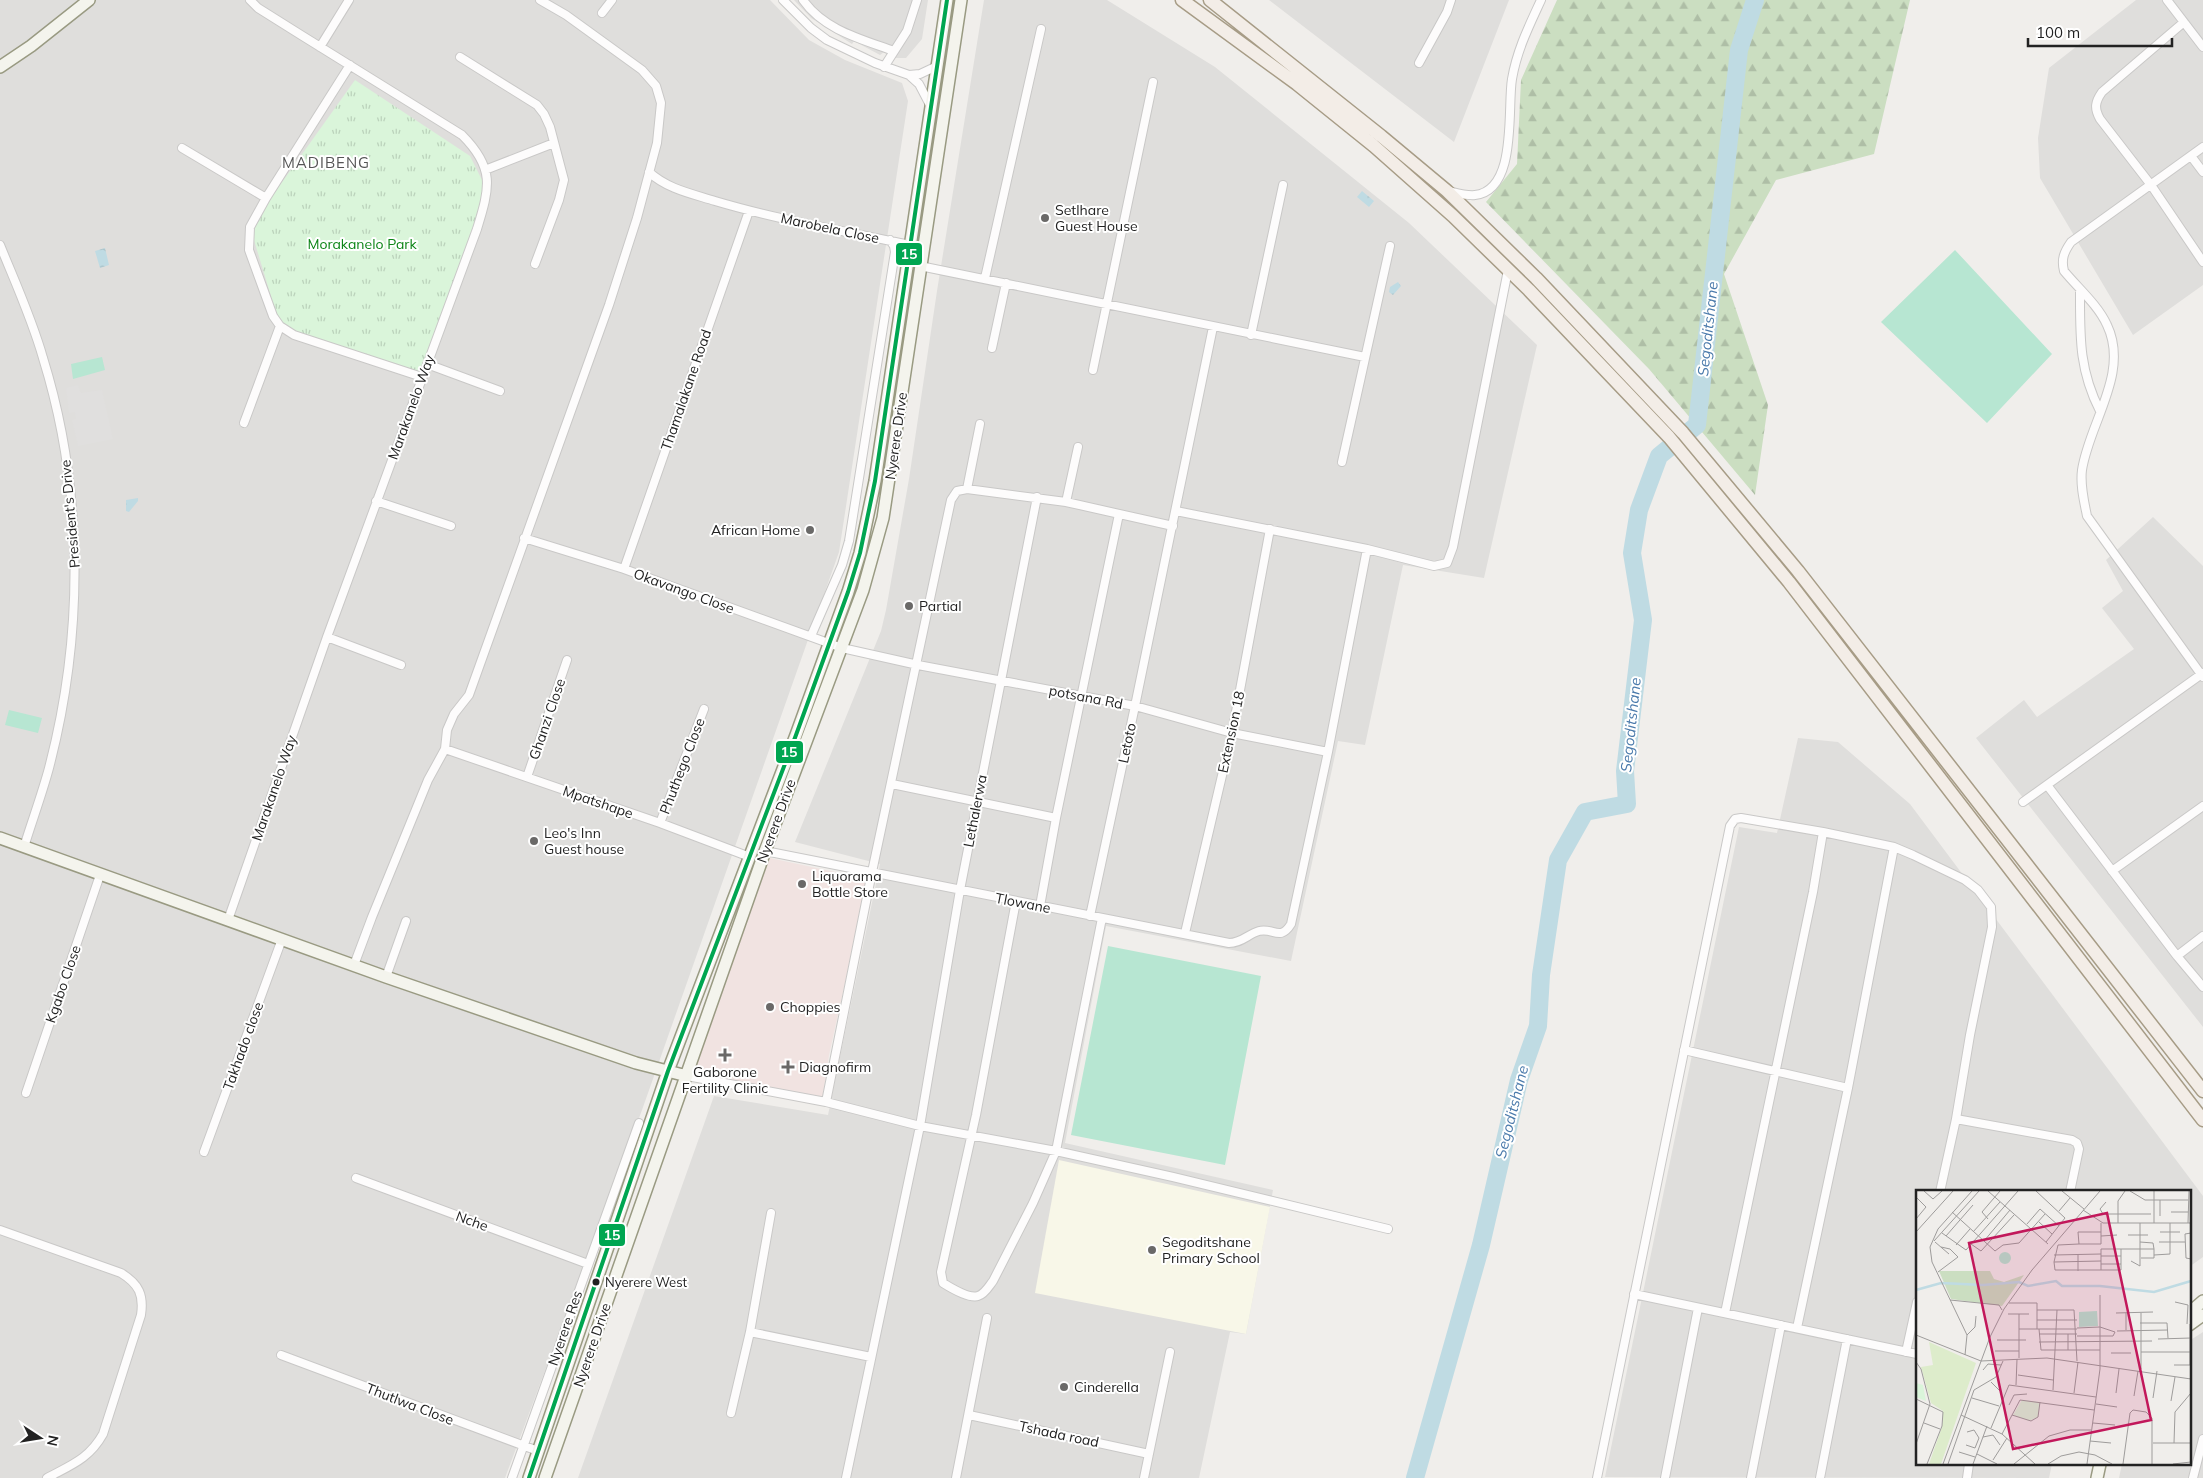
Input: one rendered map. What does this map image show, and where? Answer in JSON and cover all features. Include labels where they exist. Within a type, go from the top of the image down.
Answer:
[{"type":"main road","points":[[0,67],[31,46],[89,0]]},
{"type":"main road","name":"Nyerere Drive","points":[[529,1478],[668,1071],[750,858],[860,553],[868,520],[947,0]]},
{"type":"main road","name":"Nyerere Drive","points":[[545,1478],[765,851],[866,582],[884,518],[961,0]]},
{"type":"main road","points":[[1182,0],[1297,84],[1374,146],[1453,216],[1508,270],[1669,437],[1795,590],[2203,1120]]},
{"type":"main road","points":[[1210,0],[1382,136],[1447,191],[1536,278],[1683,433],[1798,571],[2203,1091]]},
{"type":"main road","points":[[0,838],[386,977],[636,1063],[687,1076]]},
{"type":"main road","points":[[2190,1312],[2203,1301]]},
{"type":"main road","points":[[2190,1324],[2203,1315]]},
{"type":"street","name":"Marakanelo Way","points":[[228,920],[327,637],[477,229],[486,199],[484,163],[474,147],[462,135],[258,8],[250,0]]},
{"type":"street","points":[[320,47],[349,0]]},
{"type":"street","points":[[354,965],[428,780],[445,749],[447,730],[454,714],[469,695],[609,305],[657,143],[660,103],[656,86],[642,70],[566,15],[540,0]]},
{"type":"street","points":[[602,13],[612,0]]},
{"type":"street","points":[[783,0],[811,28],[827,40],[908,75],[919,84],[931,107]]},
{"type":"street","points":[[803,0],[810,10],[843,33],[894,51]]},
{"type":"street","points":[[884,66],[906,31],[917,0]]},
{"type":"street","points":[[1419,63],[1447,12],[1451,0]]},
{"type":"street","points":[[1447,191],[1474,196],[1481,194],[1495,183],[1503,169],[1508,150],[1512,81],[1518,49],[1541,0]]},
{"type":"street","points":[[2167,0],[2203,47]]},
{"type":"street","points":[[2184,22],[2102,92],[2097,100],[2095,109],[2100,119],[2151,185],[2203,262]]},
{"type":"street","points":[[985,278],[1041,29]]},
{"type":"street","points":[[460,57],[537,104],[550,127],[564,180],[559,200],[536,264]]},
{"type":"street","points":[[350,65],[250,226],[249,250],[272,316],[280,326],[294,335],[422,377]]},
{"type":"street","points":[[908,75],[920,74],[937,66]]},
{"type":"street","points":[[1093,370],[1153,82]]},
{"type":"street","points":[[485,170],[554,144]]},
{"type":"street","points":[[2023,802],[2202,675],[2087,516],[2082,494],[2082,470],[2110,385],[2112,340],[2107,325],[2097,309],[2080,292],[2064,271],[2062,263],[2070,242],[2203,147]]},
{"type":"street","points":[[182,148],[266,198]]},
{"type":"street","points":[[2190,156],[2203,172]]},
{"type":"street","name":"Marobela Close","points":[[649,172],[659,181],[673,187],[749,211],[910,245]]},
{"type":"street","points":[[1251,335],[1283,185]]},
{"type":"street","name":"Thamalakane Road","points":[[624,569],[749,211]]},
{"type":"street","points":[[811,636],[842,565],[849,541],[895,252],[890,240]]},
{"type":"street","name":"President's Drive","points":[[0,245],[43,358],[55,401],[69,477],[76,554],[72,630],[64,696],[49,768],[24,847]]},
{"type":"street","points":[[1342,462],[1390,246]]},
{"type":"street","points":[[920,266],[1365,357]]},
{"type":"street","points":[[1176,512],[1368,549],[1434,566],[1447,563],[1450,558],[1508,270]]},
{"type":"street","points":[[992,348],[1006,283]]},
{"type":"street","points":[[2080,292],[2080,342],[2084,370],[2091,393],[2100,411]]},
{"type":"street","points":[[244,423],[280,326]]},
{"type":"street","name":"Letoto","points":[[1090,916],[1176,512],[1213,327]]},
{"type":"street","points":[[427,364],[500,391]]},
{"type":"street","points":[[967,489],[980,424]]},
{"type":"street","points":[[1066,502],[1078,447]]},
{"type":"street","points":[[826,1102],[872,872],[918,665],[951,500],[957,491],[967,489],[1037,497],[1173,526]]},
{"type":"street","name":"Lethalerwa","points":[[846,1478],[920,1126],[960,890],[1037,497]]},
{"type":"street","points":[[376,501],[451,526]]},
{"type":"street","points":[[1040,906],[1056,818],[1119,514]]},
{"type":"street","name":"Extension 18","points":[[1185,933],[1232,733],[1270,529]]},
{"type":"street","name":"Okavango Close","points":[[524,538],[624,569],[842,648]]},
{"type":"street","points":[[1328,752],[1368,549]]},
{"type":"street","points":[[327,637],[401,665]]},
{"type":"street","name":"potsana Rd","points":[[842,648],[918,665],[1135,706],[1232,733],[1328,752]]},
{"type":"street","name":"Ghanzi Close","points":[[527,777],[567,660]]},
{"type":"street","name":"Phuthego Close","points":[[660,823],[704,710]]},
{"type":"street","name":"Mpatshape","points":[[445,749],[660,823],[750,858]]},
{"type":"street","name":"Tlowane","points":[[765,851],[1016,902],[1236,943],[1259,931],[1280,934],[1291,924],[1328,752]]},
{"type":"street","points":[[892,784],[1056,818]]},
{"type":"street","points":[[2047,785],[2177,956],[2203,987]]},
{"type":"street","points":[[2112,871],[2203,806]]},
{"type":"street","points":[[1597,1478],[1730,826],[1735,819],[1742,818],[1823,832],[1894,847],[1965,880],[1978,890],[1991,907],[1992,927],[1956,1119],[1940,1190]]},
{"type":"street","points":[[1726,1313],[1813,892],[1823,832]]},
{"type":"street","points":[[1797,1328],[1848,1088],[1894,847]]},
{"type":"street","name":"Kgabo Close","points":[[26,1093],[100,875]]},
{"type":"street","points":[[1016,902],[971,1136],[941,1279],[943,1283],[950,1287],[972,1296],[984,1293],[993,1281],[1033,1203],[1056,1151],[1102,918]]},
{"type":"street","points":[[386,977],[406,920]]},
{"type":"street","points":[[2177,956],[2203,936]]},
{"type":"street","name":"Takhado close","points":[[204,1152],[282,939]]},
{"type":"street","points":[[1684,1050],[1848,1088]]},
{"type":"street","points":[[687,1076],[826,1102],[920,1126],[1056,1151],[1173,1176],[1388,1229]]},
{"type":"street","points":[[1956,1119],[2072,1140],[2077,1143],[2079,1149],[2070,1190]]},
{"type":"street","name":"Nyerere Res","points":[[512,1478],[639,1123]]},
{"type":"street","name":"Nche","points":[[356,1178],[588,1264]]},
{"type":"street","points":[[731,1413],[750,1332],[771,1213]]},
{"type":"street","points":[[0,1230],[121,1273],[133,1280],[140,1288],[143,1304],[141,1315],[103,1434],[89,1455],[47,1478]]},
{"type":"street","points":[[1634,1294],[1916,1354]]},
{"type":"street","points":[[1906,1352],[1916,1307]]},
{"type":"street","points":[[1665,1478],[1698,1308]]},
{"type":"street","points":[[956,1478],[970,1415],[986,1318]]},
{"type":"street","points":[[1751,1478],[1781,1324]]},
{"type":"street","points":[[750,1332],[871,1357]]},
{"type":"street","points":[[1820,1478],[1847,1339]]},
{"type":"street","points":[[1144,1478],[1170,1352]]},
{"type":"street","name":"Thutlwa Close","points":[[281,1355],[523,1447],[538,1451]]},
{"type":"street","name":"Tshada road","points":[[970,1415],[1149,1454]]},
{"type":"street","points":[[2193,1478],[2203,1440]]},
{"type":"shaded area","points":[[0,0],[770,0],[809,40],[845,60],[902,83],[908,101],[839,552],[642,1110],[505,1478],[0,1478]]},
{"type":"shaded area","points":[[794,0],[928,0],[922,39],[906,58],[894,58],[884,52],[880,55],[854,41],[852,44],[811,18]]},
{"type":"shaded area","points":[[984,0],[1107,0],[1215,67],[1409,223],[1537,345],[1484,578],[1403,565],[1365,745],[1338,741],[1291,961],[1106,926],[1065,1143],[1273,1190],[1246,1334],[1230,1332],[1199,1478],[578,1478],[714,1096],[828,1115],[880,864],[795,842],[881,631],[886,610],[909,479]]},
{"type":"shaded area","points":[[1269,0],[1509,0],[1454,142]]},
{"type":"shaded area","points":[[2136,0],[2203,0],[2203,285],[2133,335],[2040,178],[2038,138],[2049,68]]},
{"type":"shaded area","points":[[78,385],[81,393],[102,390],[113,439],[78,446],[72,420],[76,419],[75,412],[69,413],[66,388]]},
{"type":"shaded area","points":[[2153,517],[2203,566],[2203,1027],[1976,738],[2024,700],[2037,717],[2134,649],[2102,608],[2123,591],[2106,560]]},
{"type":"shaded area","points":[[1798,738],[1838,742],[1910,804],[2203,1196],[2203,1257],[2190,1266],[2190,1190],[1916,1190],[1916,1466],[2052,1466],[2049,1478],[1605,1477],[1739,827],[1777,833]]},
{"type":"shaded area","points":[[765,857],[868,879],[829,1055],[821,1106],[686,1073]]},
{"type":"shaded area","name":"Segoditshane Primary School","points":[[1059,1160],[1270,1207],[1246,1334],[1035,1293]]},
{"type":"shaded area","points":[[2203,1332],[2203,1478],[2119,1478],[2122,1466],[2190,1466],[2190,1340]]},
{"type":"green space","points":[[1557,0],[1910,0],[1874,154],[1776,180],[1724,274],[1768,405],[1755,495],[1649,369],[1486,202],[1517,164],[1521,80]]},
{"type":"green space","name":"Morakanelo Park","points":[[355,80],[470,156],[482,180],[486,199],[422,377],[280,326],[250,227]]},
{"type":"green space","points":[[1955,250],[2052,354],[1987,423],[1881,322]]},
{"type":"green space","points":[[102,357],[105,370],[73,379],[71,364]]},
{"type":"green space","points":[[9,710],[42,718],[38,733],[5,725]]},
{"type":"green space","points":[[1108,946],[1261,976],[1225,1165],[1071,1135]]},
{"type":"water","points":[[1362,191],[1374,201],[1369,207],[1357,197]]},
{"type":"water","points":[[105,248],[109,265],[100,268],[95,251]]},
{"type":"water","points":[[1398,282],[1401,286],[1393,295],[1389,292],[1390,287]]},
{"type":"water","points":[[138,498],[138,501],[129,512],[126,511],[126,500]]},
{"type":"waterway","name":"Segoditshane","points":[[1415,1478],[1481,1245],[1519,1080],[1538,1026],[1541,975],[1558,860],[1585,812],[1627,804],[1625,771],[1643,620],[1632,553],[1639,510],[1659,456],[1697,425],[1739,50],[1755,0]]},
{"type":"transit line","name":"15","points":[[529,1478],[668,1071],[796,735],[848,592],[860,553],[875,481],[947,0]]},
{"type":"place","name":"Setlhare Guest House","points":[[1045,218]]},
{"type":"place","name":"African Home","points":[[810,530]]},
{"type":"place","name":"Partial","points":[[909,606]]},
{"type":"place","name":"Leo's Inn Guest house","points":[[534,841]]},
{"type":"place","name":"Liquorama Bottle Store","points":[[802,884]]},
{"type":"place","name":"Choppies","points":[[770,1007]]},
{"type":"place","name":"Gaborone Fertility Clinic","points":[[725,1055]]},
{"type":"place","name":"Diagnofirm","points":[[788,1067]]},
{"type":"place","name":"Segoditshane Primary School","points":[[1152,1250]]},
{"type":"place","name":"Nyerere West","points":[[596,1282]]},
{"type":"place","name":"Cinderella","points":[[1064,1387]]},
{"type":"district","name":"MADIBENG","points":[[326,163]]}]
